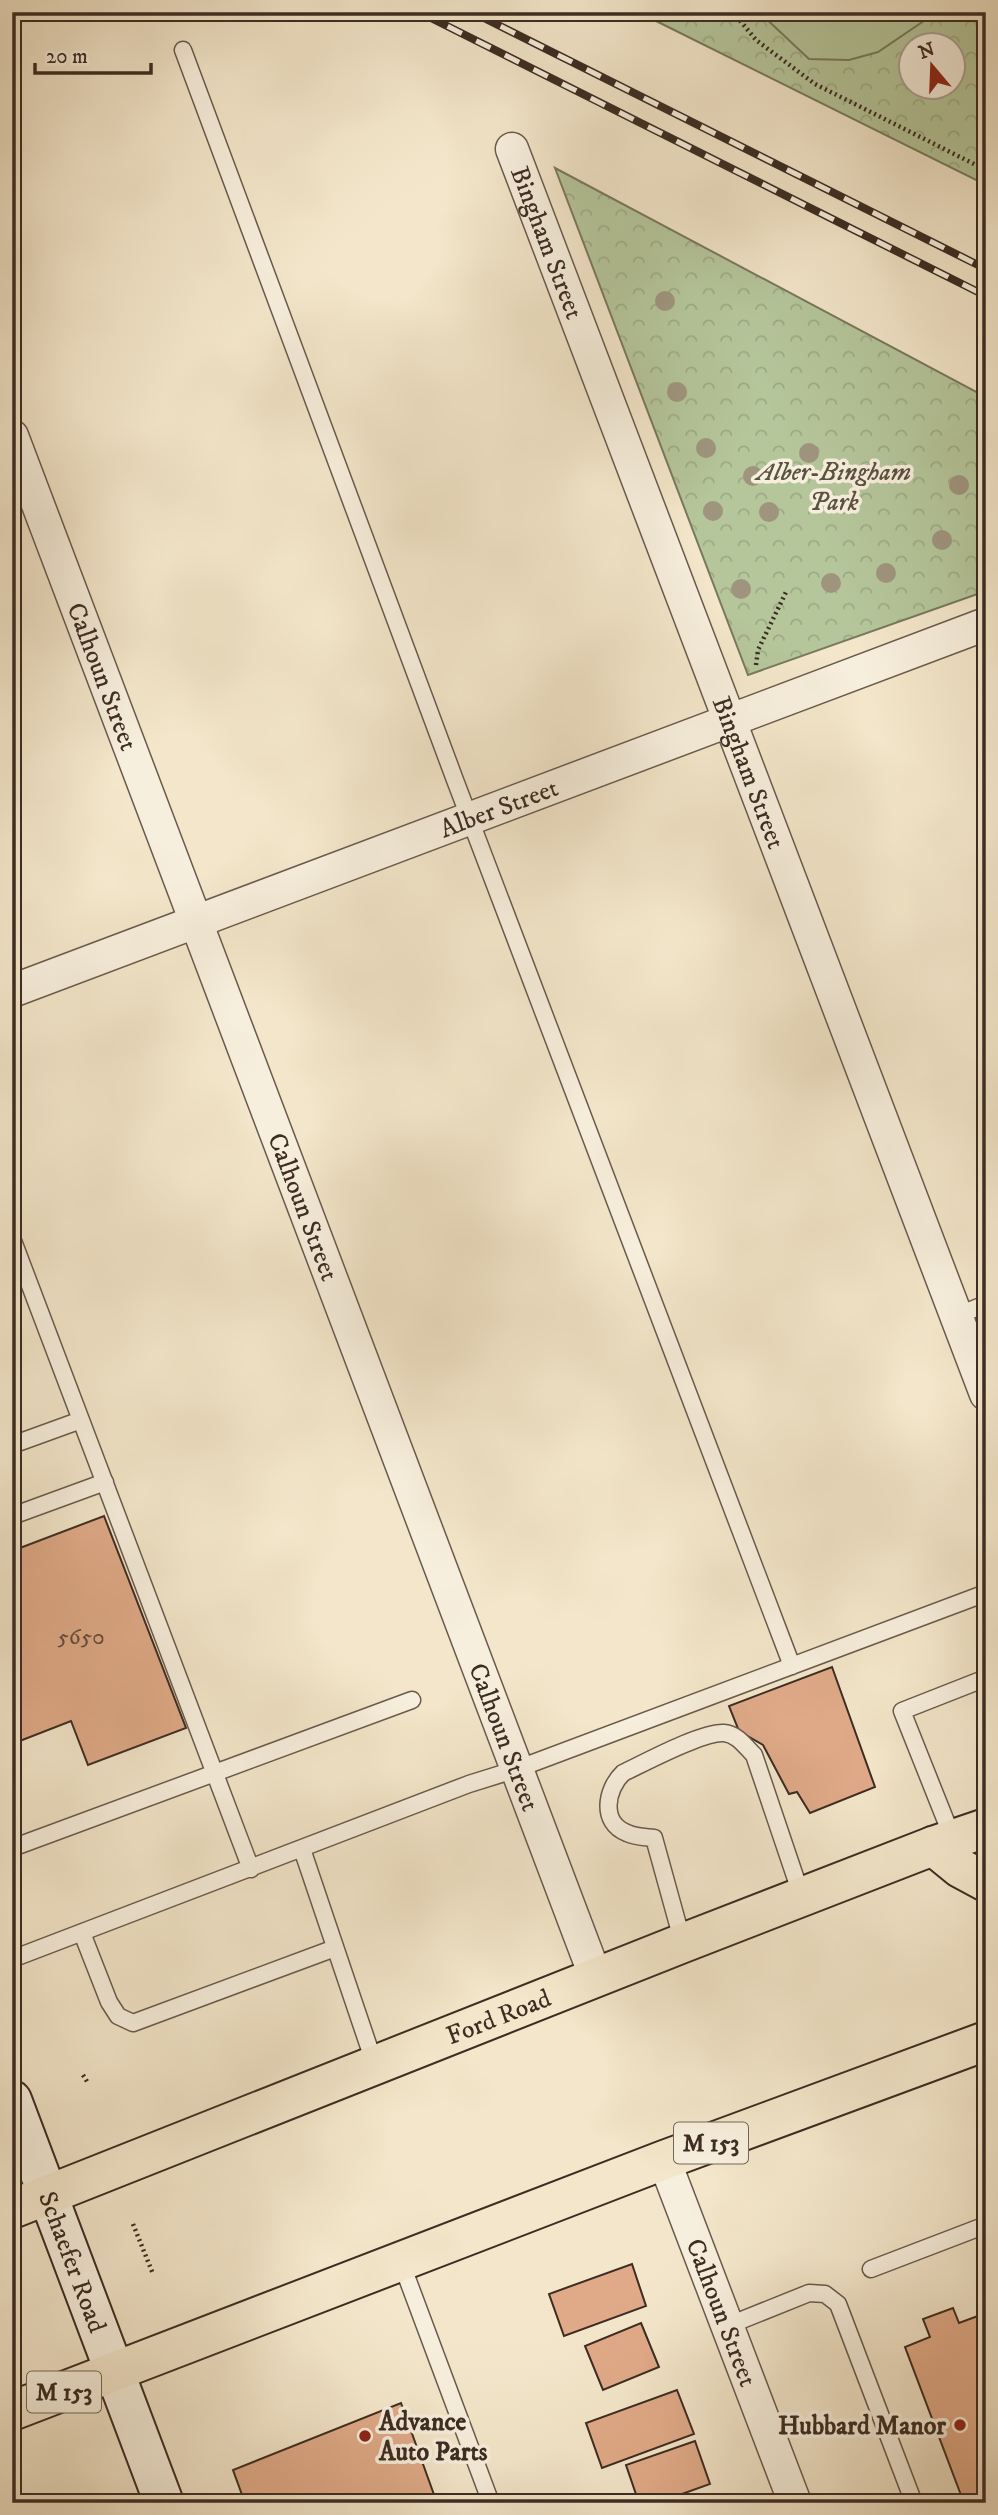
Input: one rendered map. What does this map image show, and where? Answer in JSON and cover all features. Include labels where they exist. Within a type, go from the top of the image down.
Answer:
[{"type":"main road","points":[[957,1838],[960,1868],[986,1882]]},
{"type":"main road","name":"Ford Road","points":[[12,2209],[683,1943],[957,1838]]},
{"type":"main road","name":"M 153","points":[[12,2411],[980,2037]]},
{"type":"main road","name":"Schaefer Road","points":[[12,2100],[164,2503]]},
{"type":"street","name":"Bingham Street","points":[[512,149],[986,1394]]},
{"type":"street","name":"Calhoun Street","points":[[12,436],[596,1978]]},
{"type":"street","name":"Alber Street","points":[[12,991],[986,624]]},
{"type":"street","name":"Calhoun Street","points":[[664,2160],[795,2503]]},
{"type":"lane","points":[[183,50],[470,818],[792,1666]]},
{"type":"lane","points":[[12,1238],[251,1869]]},
{"type":"lane","points":[[956,1316],[986,1304]]},
{"type":"lane","points":[[12,1445],[81,1420]]},
{"type":"lane","points":[[12,1516],[105,1482]]},
{"type":"lane","points":[[12,1959],[469,1784],[517,1769],[986,1593]]},
{"type":"lane","points":[[957,1838],[902,1711],[986,1678]]},
{"type":"lane","points":[[12,1848],[412,1700]]},
{"type":"lane","points":[[683,1943],[654,1838],[624,1833],[610,1818],[608,1801],[613,1782],[623,1773],[705,1736],[723,1733],[737,1737],[754,1755],[802,1897]]},
{"type":"lane","points":[[302,1849],[375,2065]]},
{"type":"lane","points":[[82,1933],[109,2002],[118,2016],[133,2023],[335,1948]]},
{"type":"lane","points":[[871,2269],[986,2225]]},
{"type":"lane","points":[[401,2262],[491,2503]]},
{"type":"lane","points":[[727,2326],[809,2293],[825,2294],[838,2304],[914,2503]]},
{"type":"path","points":[[733,12],[756,40],[816,84],[986,170]]},
{"type":"path","points":[[756,665],[758,650],[787,590]]},
{"type":"path","points":[[83,2075],[88,2083]]},
{"type":"path","points":[[133,2224],[153,2274]]},
{"type":"green space","points":[[638,12],[986,12],[986,185]]},
{"type":"green space","points":[[759,12],[937,12],[908,32],[897,32],[897,39],[878,52],[849,60],[809,59]]},
{"type":"green space","name":"Alber-Bingham Park","points":[[555,168],[986,397],[986,591],[748,675]]},
{"type":"building","points":[[104,1516],[186,1728],[88,1765],[71,1721],[12,1744],[12,1551]]},
{"type":"building","points":[[832,1667],[875,1787],[810,1813],[797,1792],[789,1794],[763,1745],[739,1731],[729,1706]]},
{"type":"building","points":[[632,2264],[646,2306],[564,2336],[549,2294]]},
{"type":"building","name":"Hubbard Manor","points":[[953,2308],[959,2323],[986,2313],[986,2503],[964,2503],[905,2347],[930,2337],[923,2319]]},
{"type":"building","points":[[641,2323],[659,2367],[603,2390],[585,2346]]},
{"type":"building","points":[[677,2390],[694,2434],[602,2468],[586,2423]]},
{"type":"building","name":"Advance Auto Parts","points":[[401,2403],[437,2503],[245,2503],[233,2470]]},
{"type":"building","points":[[695,2441],[710,2484],[657,2503],[639,2503],[626,2465]]},
{"type":"railway","points":[[419,12],[986,296]]},
{"type":"railway","points":[[472,12],[986,269]]},
{"type":"place","name":"Hubbard Manor","points":[[960,2425]]},
{"type":"place","name":"Advance Auto Parts","points":[[365,2436]]}]
